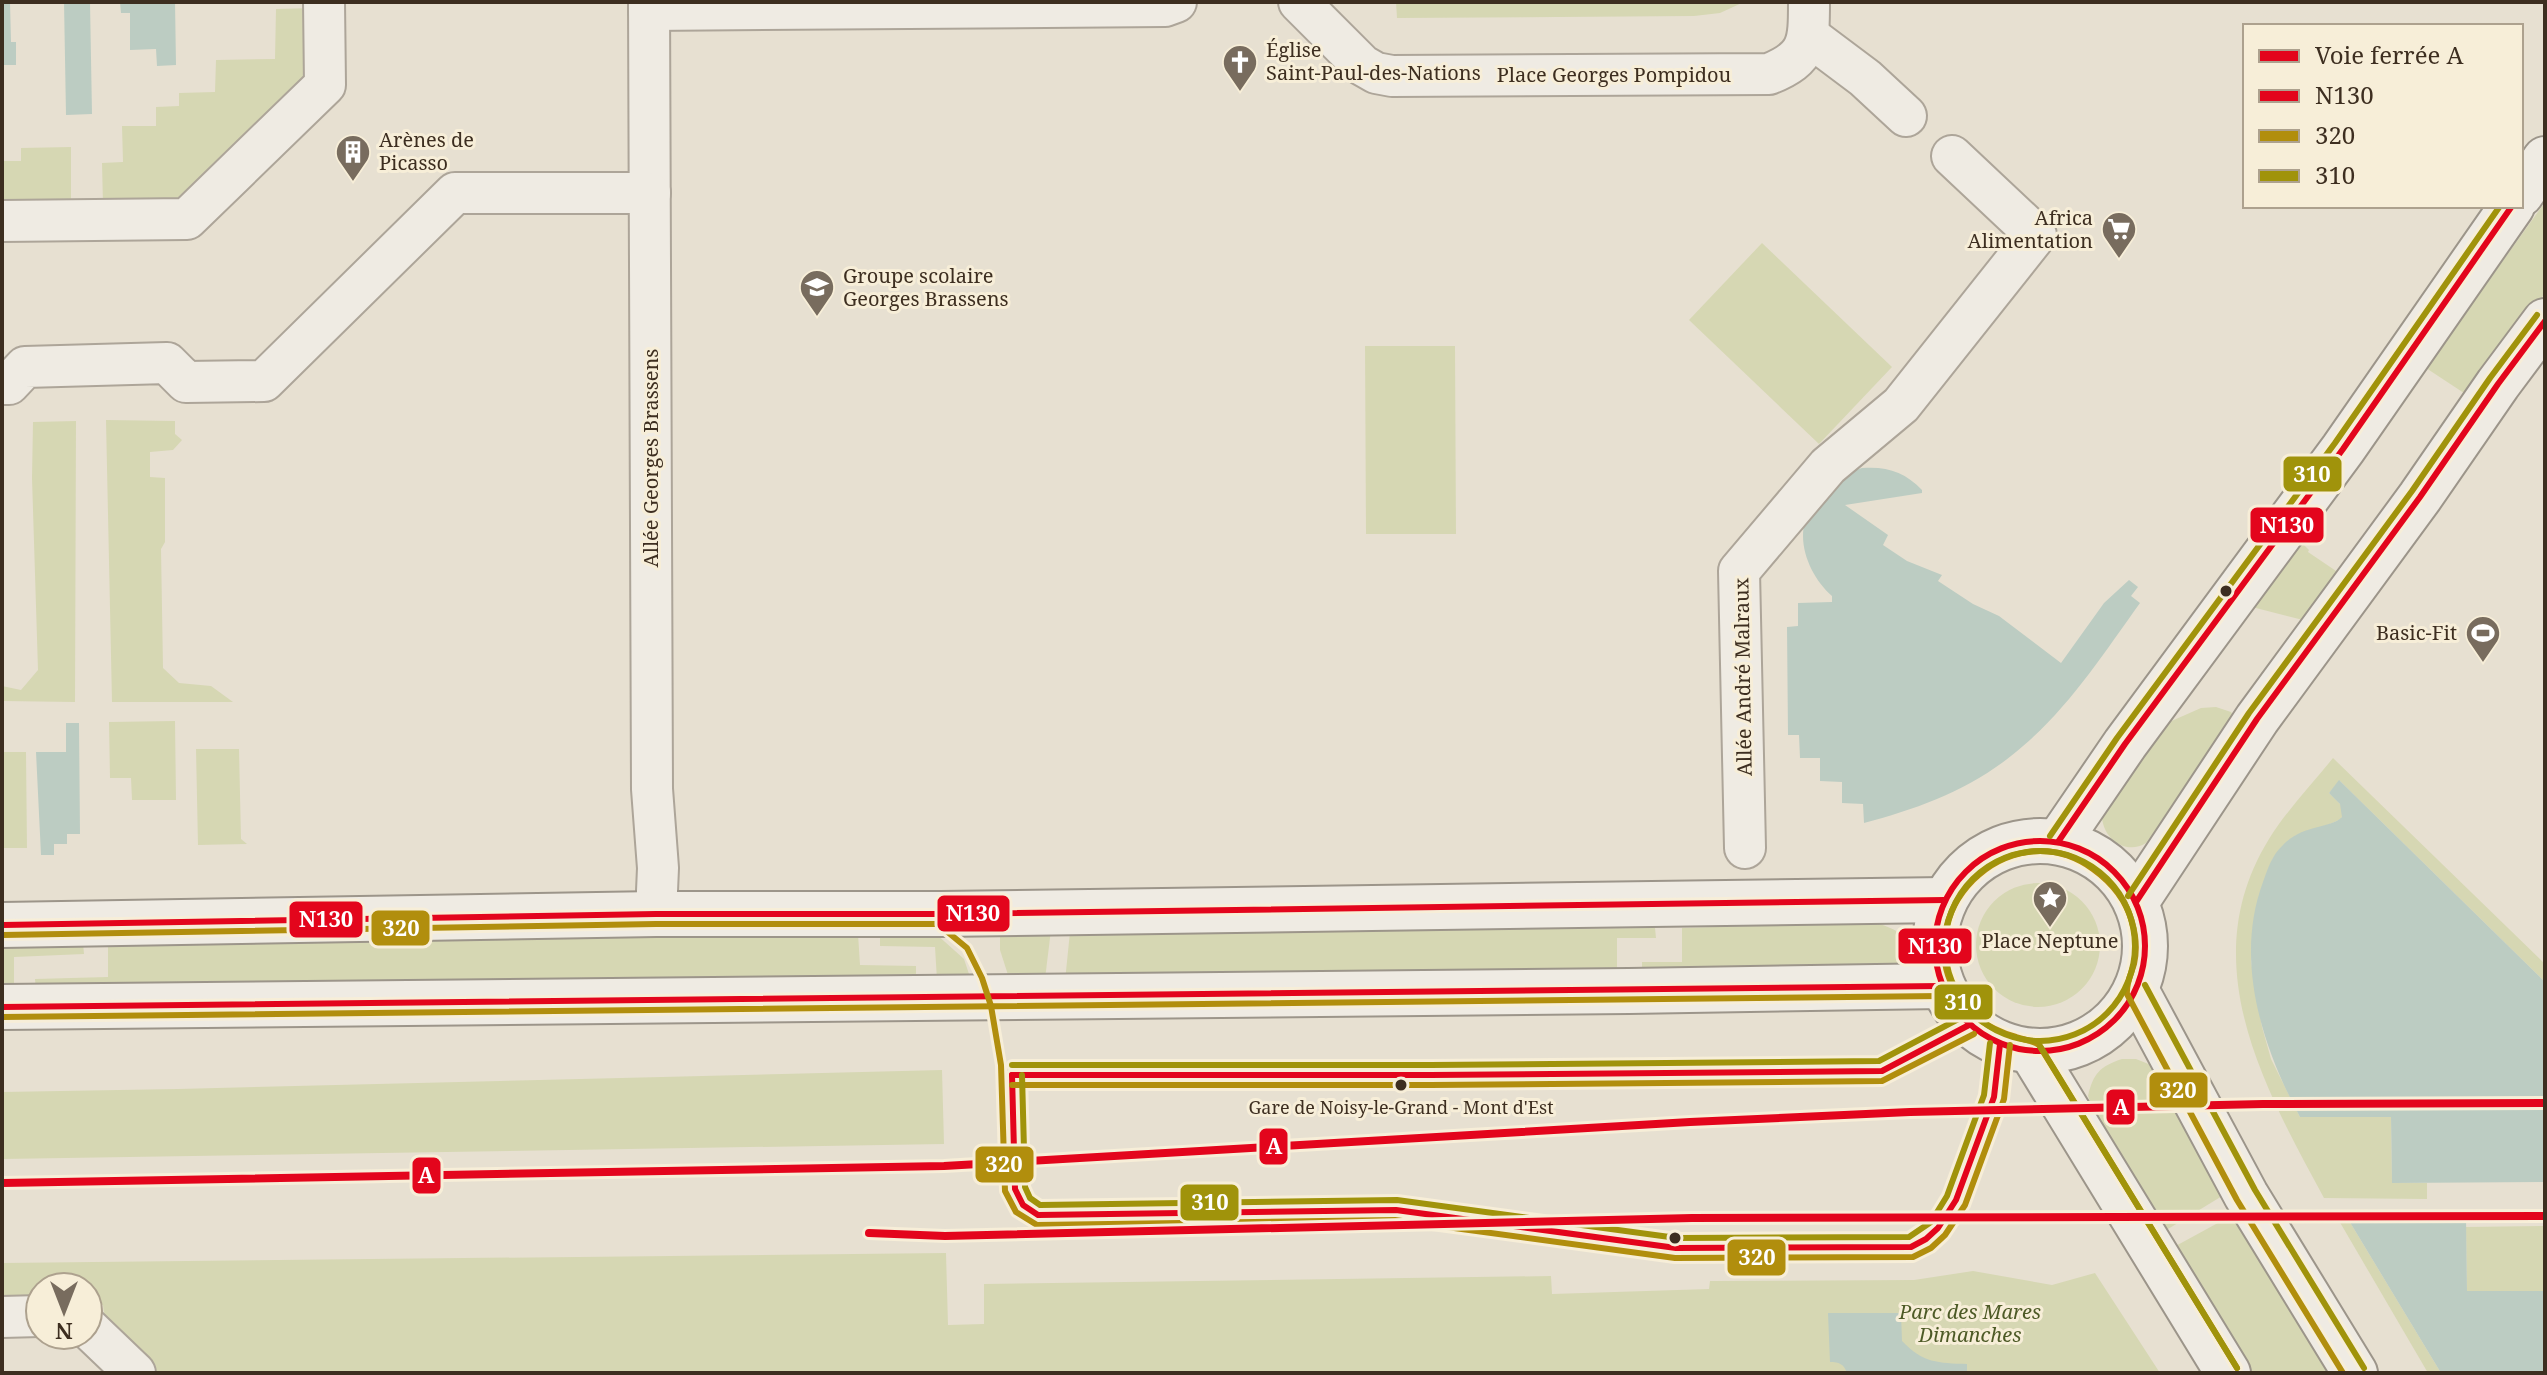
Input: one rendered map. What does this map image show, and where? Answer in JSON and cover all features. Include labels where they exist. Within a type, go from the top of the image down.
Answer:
[{"type":"main road","points":[[2523,191],[2545,159]]},
{"type":"main road","points":[[2058,842],[2125,744],[2343,449],[2511,208]]},
{"type":"main road","points":[[2136,902],[2257,719],[2545,321]]},
{"type":"main road","points":[[2033,840],[2058,842],[2090,853],[2117,874],[2136,902],[2145,931],[2145,961],[2136,990],[2119,1017],[2093,1037],[2063,1049],[2015,1049],[1984,1036],[1953,1007],[1942,986],[1935,957],[1936,928],[1945,900],[1961,876],[1982,857],[2008,845],[2033,840]]},
{"type":"main road","points":[[2,925],[656,914],[941,914],[1945,900]]},
{"type":"main road","points":[[2,1007],[1942,986]]},
{"type":"main road","points":[[2136,990],[2246,1195],[2355,1373]]},
{"type":"main road","points":[[2031,1051],[2228,1373]]},
{"type":"street","points":[[2,221],[187,219],[325,85],[324,2]]},
{"type":"street","points":[[649,6],[1165,6],[1176,2]]},
{"type":"street","name":"Place Georges Pompidou","points":[[1299,2],[1362,65],[1376,73],[1392,76],[1769,74],[1789,66],[1802,53],[1809,19]]},
{"type":"street","name":"Allée Georges Brassens","points":[[649,6],[652,789],[658,868],[656,914]]},
{"type":"street","points":[[1809,19],[1906,116]]},
{"type":"street","name":"Allée André Malraux","points":[[1745,848],[1739,571],[1828,466],[1901,405],[2036,235],[1952,156]]},
{"type":"street","points":[[2,384],[9,384],[25,367],[167,363],[186,382],[264,381],[455,193],[650,193]]},
{"type":"street","points":[[2,1317],[24,1316]]},
{"type":"street","points":[[104,1343],[135,1373]]},
{"type":"green space","points":[[1396,2],[1744,2],[1720,13],[1694,16],[1397,18]]},
{"type":"green space","points":[[314,8],[315,73],[182,204],[103,205],[102,163],[123,162],[122,126],[156,126],[156,107],[179,106],[179,93],[215,92],[216,60],[275,59],[276,9]]},
{"type":"green space","points":[[71,147],[71,205],[2,206],[2,161],[21,161],[21,148]]},
{"type":"green space","points":[[2545,202],[2545,293],[2470,397],[2426,368]]},
{"type":"green space","points":[[1762,243],[1892,367],[1819,444],[1689,320]]},
{"type":"green space","points":[[1365,346],[1455,346],[1456,534],[1366,534]]},
{"type":"green space","points":[[106,420],[175,421],[175,434],[182,440],[173,450],[150,452],[150,477],[165,478],[165,542],[161,549],[163,668],[179,683],[211,686],[233,702],[112,702]]},
{"type":"green space","points":[[76,421],[75,702],[2,701],[2,686],[21,690],[38,670],[33,422]]},
{"type":"green space","points":[[2300,545],[2339,573],[2307,621],[2252,607]]},
{"type":"green space","points":[[2216,707],[2231,712],[2236,720],[2146,843],[2130,847],[2116,842],[2106,830],[2102,814],[2167,723],[2201,708]]},
{"type":"green space","points":[[175,721],[176,800],[132,800],[131,778],[110,778],[109,722]]},
{"type":"green space","points":[[196,749],[239,749],[241,839],[247,844],[198,845]]},
{"type":"green space","points":[[2,752],[26,752],[27,848],[2,848]]},
{"type":"green space","points":[[2333,758],[2545,964],[2545,982],[2340,781],[2329,793],[2342,808],[2341,819],[2296,836],[2272,860],[2251,961],[2262,1027],[2271,1059],[2300,1117],[2391,1117],[2392,1183],[2427,1183],[2427,1199],[2324,1198],[2279,1112],[2260,1068],[2246,1023],[2237,977],[2237,931],[2247,885],[2276,828]]},
{"type":"green space","points":[[2038,883],[2062,888],[2082,901],[2095,921],[2100,945],[2095,969],[2082,989],[2062,1002],[2038,1007],[2014,1002],[1994,989],[1981,969],[1976,945],[1981,921],[1994,901],[2014,888]]},
{"type":"green space","points":[[1871,922],[1902,935],[1908,948],[1901,966],[1642,971],[1642,962],[1682,962],[1682,928]]},
{"type":"green space","points":[[1655,928],[1656,938],[1617,938],[1617,971],[1065,981],[1070,932]]},
{"type":"green space","points":[[1051,930],[1045,979],[1009,978],[1000,950],[1000,932]]},
{"type":"green space","points":[[880,932],[935,933],[964,959],[971,980],[937,980],[935,947],[880,946]]},
{"type":"green space","points":[[858,934],[860,965],[916,966],[916,979],[36,990],[35,979],[108,977],[108,941]]},
{"type":"green space","points":[[83,943],[84,954],[14,957],[14,993],[2,993],[2,944]]},
{"type":"green space","points":[[2122,1059],[2136,1059],[2156,1067],[2232,1190],[2168,1229],[2159,1223],[2097,1120],[2088,1096],[2099,1072]]},
{"type":"green space","points":[[942,1070],[944,1144],[2,1159],[2,1092]]},
{"type":"green space","points":[[2238,1212],[2339,1373],[2246,1373],[2172,1248]]},
{"type":"green space","points":[[2338,1219],[2348,1219],[2441,1373],[2428,1373]]},
{"type":"green space","points":[[2545,1226],[2545,1291],[2467,1292],[2466,1227]]},
{"type":"green space","name":"Parc des Mares Dimanches","points":[[946,1253],[948,1325],[984,1324],[984,1284],[1551,1276],[1552,1294],[1709,1289],[1710,1281],[1914,1280],[1973,1271],[2052,1285],[2095,1273],[2160,1373],[156,1373],[105,1322],[104,1271],[24,1271],[24,1304],[2,1305],[2,1263]]},
{"type":"shaded area","points":[[2,2],[10,2],[11,42],[16,42],[16,65],[2,65]]},
{"type":"shaded area","points":[[64,2],[90,2],[92,114],[66,115]]},
{"type":"shaded area","points":[[120,2],[175,2],[176,65],[157,66],[156,49],[130,50],[130,13],[121,13]]},
{"type":"shaded area","points":[[1862,468],[1895,472],[1922,490],[1922,493],[1845,505],[1888,535],[1883,545],[1907,561],[1942,575],[1938,581],[1973,604],[1999,616],[2061,663],[2104,603],[2129,580],[2138,587],[2131,596],[2140,603],[2071,696],[2023,746],[1987,773],[1948,794],[1864,823],[1863,804],[1842,803],[1842,782],[1820,781],[1820,758],[1800,758],[1799,735],[1788,735],[1787,627],[1798,626],[1798,603],[1832,602],[1832,596],[1810,566],[1803,542],[1803,529],[1815,504],[1846,476]]},
{"type":"shaded area","points":[[66,723],[79,723],[80,834],[67,834],[67,844],[54,844],[54,855],[41,855],[36,752],[66,752]]},
{"type":"shaded area","points":[[2339,780],[2545,982],[2545,1182],[2392,1183],[2391,1117],[2300,1117],[2286,1090],[2256,1002],[2251,942],[2255,912],[2273,857],[2283,845],[2299,833],[2342,817],[2340,804],[2329,793]]},
{"type":"shaded area","points":[[2466,1218],[2467,1291],[2545,1291],[2545,1373],[2441,1373],[2348,1219]]},
{"type":"shaded area","points":[[1828,1313],[1901,1313],[1902,1341],[1917,1354],[1932,1360],[1967,1364],[1967,1373],[1847,1373],[1841,1364],[1830,1362]]},
{"type":"rail line","name":"A","points":[[2,1183],[944,1166],[1910,1112],[2263,1104],[2545,1103]]},
{"type":"rail line","name":"A","points":[[869,1233],[945,1236],[1692,1218],[2545,1216]]},
{"type":"transit line","name":"310","points":[[2050,836],[2117,738],[2335,443],[2499,208]]},
{"type":"transit line","name":"N130","points":[[2058,842],[2125,744],[2343,449],[2511,208]]},
{"type":"transit line","name":"310","points":[[2128,896],[2249,713],[2537,315]]},
{"type":"transit line","name":"N130","points":[[2136,902],[2257,719],[2545,321]]},
{"type":"transit line","name":"N130","points":[[2040,841],[2080,849],[2114,872],[2137,906],[2145,946],[2137,986],[2114,1020],[2080,1043],[2040,1051],[2000,1043],[1966,1020],[1943,986],[1935,946],[1943,906],[1966,872],[2000,849],[2040,841]]},
{"type":"transit line","name":"310","points":[[2040,851],[2076,858],[2107,879],[2128,910],[2135,946],[2128,982],[2107,1013],[2076,1034],[2040,1041],[2004,1034],[1973,1013],[1952,982],[1945,946],[1952,910],[1973,879],[2004,858],[2040,851]]},
{"type":"transit line","name":"320","points":[[2237,1368],[2039,1045],[1993,1028],[1961,1001],[1946,968],[1945,936],[1954,906],[1973,880],[1998,862],[2028,852],[2061,854],[2093,869],[2122,899],[2132,922],[2136,943],[2127,994],[2237,1200],[2343,1373]]},
{"type":"transit line","name":"N130","points":[[2,925],[656,914],[941,914],[1945,900]]},
{"type":"transit line","name":"320","points":[[2,935],[656,924],[938,924],[967,948],[982,978],[991,1006],[1001,1065],[1005,1191],[1016,1212],[1037,1225],[1395,1220],[1675,1258],[1913,1257],[1931,1248],[1945,1235],[1965,1205],[2004,1099],[2010,1045]]},
{"type":"transit line","name":"310","points":[[2145,985],[2255,1190],[2364,1368]]},
{"type":"transit line","name":"N130","points":[[2,1007],[1942,986]]},
{"type":"transit line","name":"320","points":[[2,1017],[1942,996]]},
{"type":"transit line","name":"310","points":[[1012,1065],[1879,1061],[1964,1016]]},
{"type":"transit line","name":"N130","points":[[1012,1075],[1882,1071],[1969,1025]]},
{"type":"transit line","name":"320","points":[[1012,1085],[1882,1081],[1974,1034]]},
{"type":"transit line","name":"310","points":[[1022,1075],[1025,1187],[1030,1198],[1040,1205],[1397,1200],[1677,1238],[1909,1237],[1931,1222],[1947,1196],[1984,1095],[1990,1043]]},
{"type":"transit line","name":"N130","points":[[1012,1075],[1015,1189],[1023,1205],[1038,1215],[1396,1210],[1676,1248],[1911,1247],[1938,1228],[1956,1200],[1994,1097],[2000,1044]]},
{"type":"transit line","name":"310","points":[[2040,1046],[2237,1368]]},
{"type":"place","name":"Église Saint-Paul-des-Nations","points":[[1240,93]]},
{"type":"place","name":"Arènes de Picasso","points":[[353,183]]},
{"type":"place","name":"Africa Alimentation","points":[[2119,260]]},
{"type":"place","name":"Groupe scolaire Georges Brassens","points":[[817,318]]},
{"type":"place","name":"Basic-Fit","points":[[2483,664]]},
{"type":"place","name":"Place Neptune","points":[[2050,929]]},
{"type":"place","name":"Gare de Noisy-le-Grand - Mont d'Est","points":[[1401,1085]]}]
